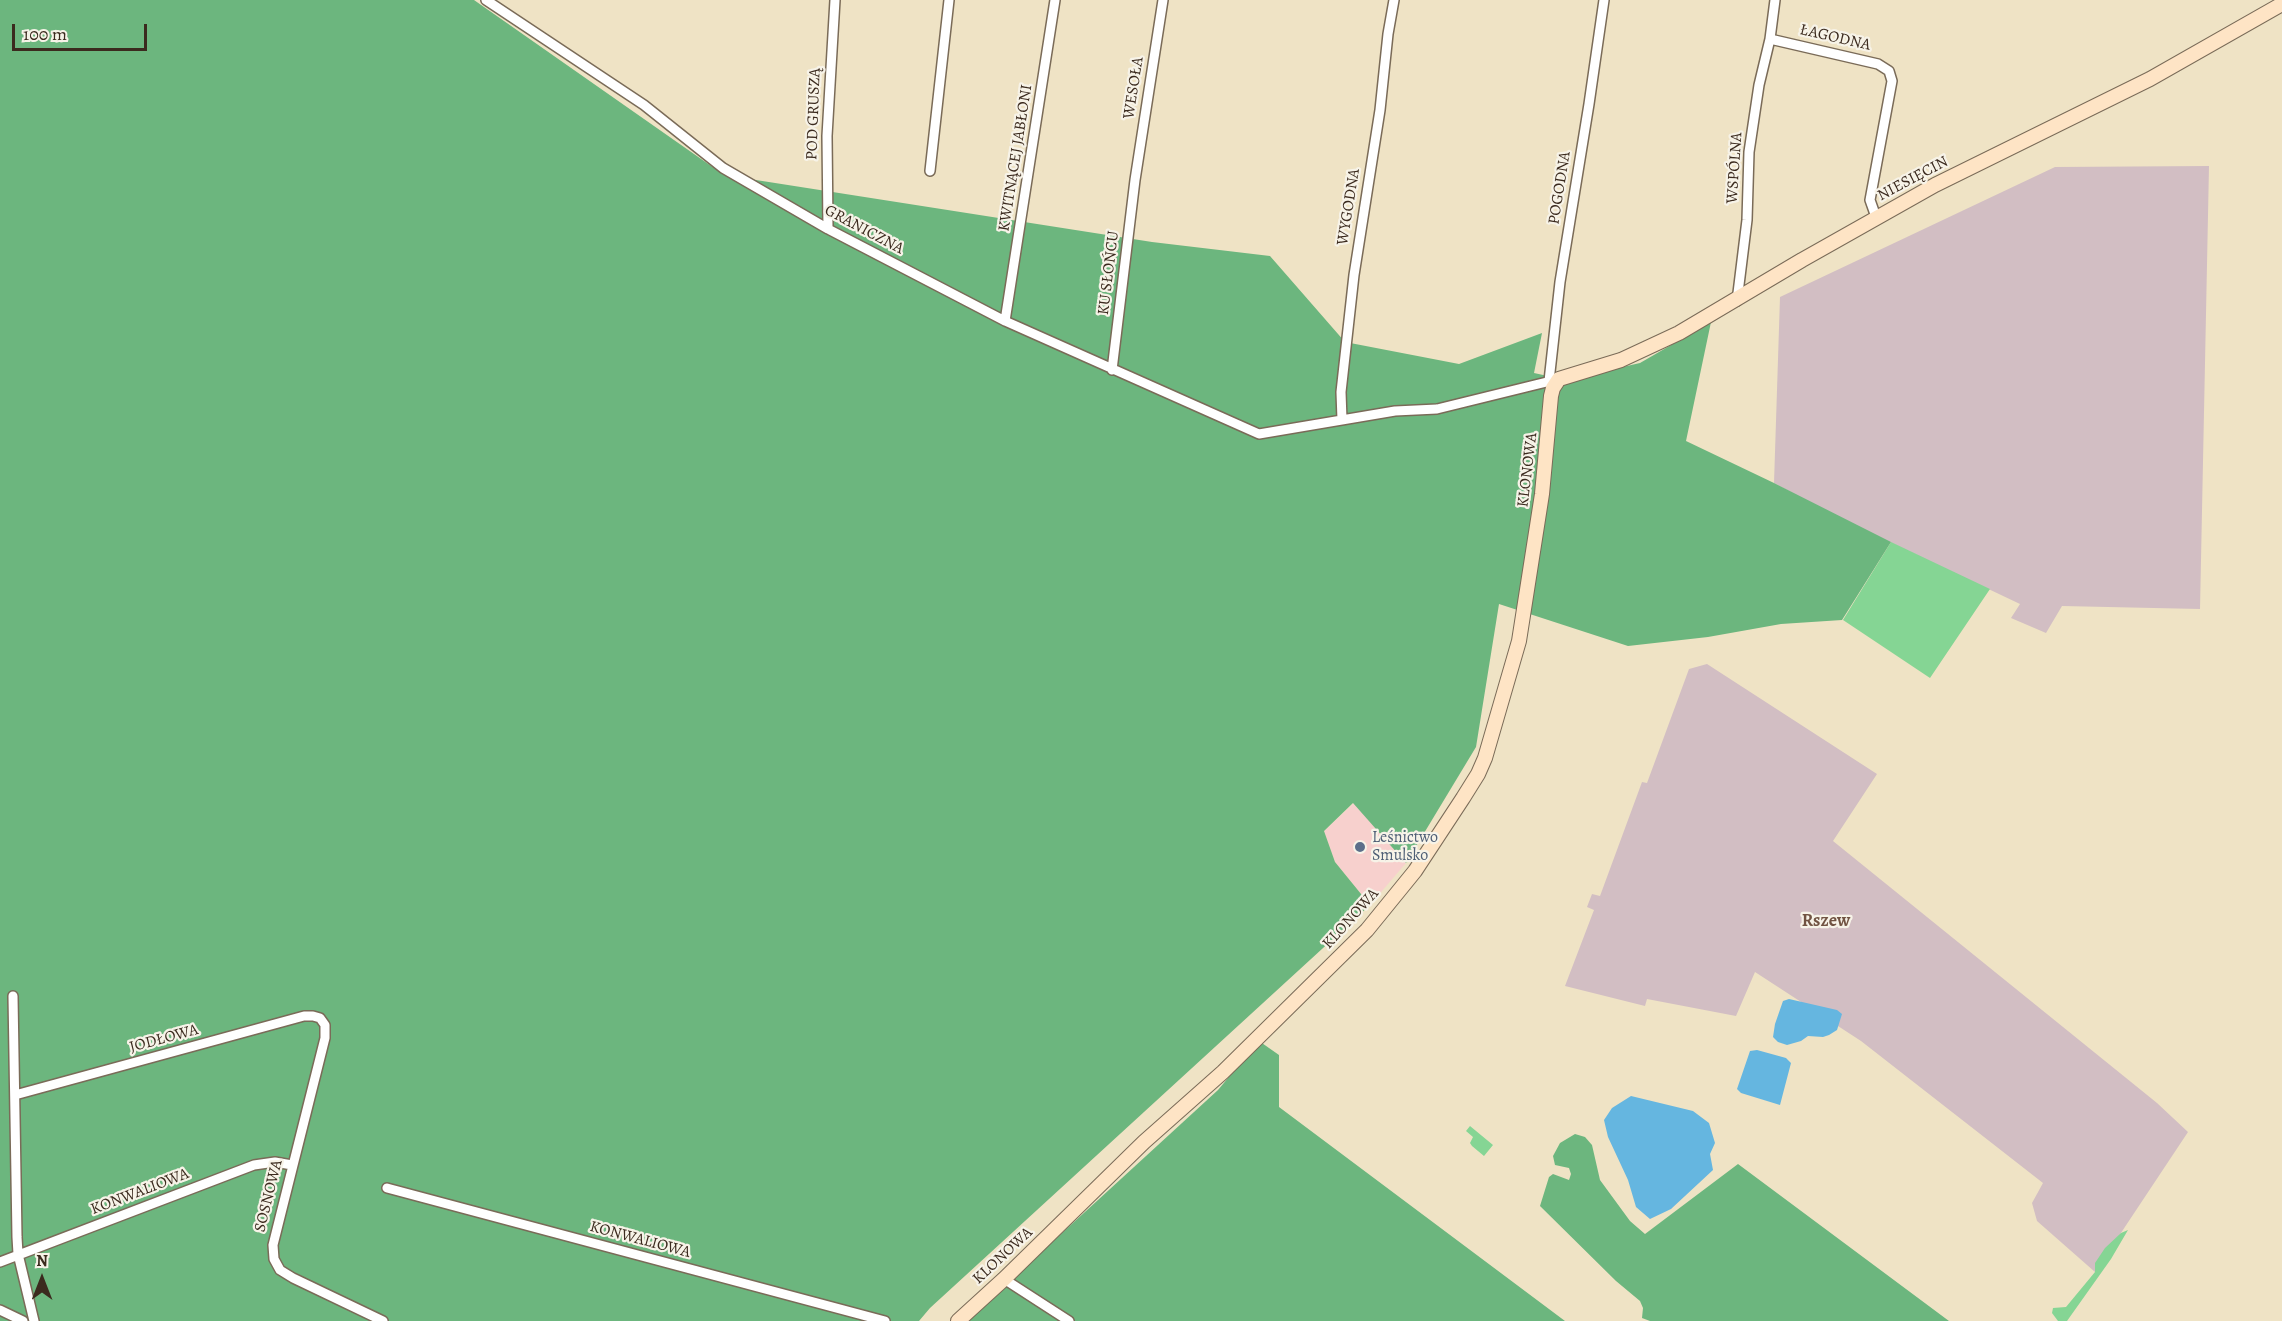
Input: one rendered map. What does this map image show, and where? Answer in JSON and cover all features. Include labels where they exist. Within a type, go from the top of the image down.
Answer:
[{"type":"street","name":"GRANICZNA","points":[[486,0],[644,105],[723,168],[828,229],[1005,321],[1258,434],[1342,420]]},
{"type":"street","name":"POD GRUSZĄ","points":[[828,229],[827,136],[835,0]]},
{"type":"street","points":[[930,171],[949,0]]},
{"type":"street","name":"KWITNĄCEJ JABŁONI","points":[[1005,321],[1055,0]]},
{"type":"street","name":"WESOŁA","points":[[1135,180],[1163,0]]},
{"type":"street","name":"WYGODNA","points":[[1342,420],[1341,392],[1354,275],[1380,110],[1394,0]]},
{"type":"street","name":"POGODNA","points":[[1554,380],[1560,282],[1604,0]]},
{"type":"street","points":[[1770,39],[1775,0]]},
{"type":"street","name":"NIESIĘCIN","points":[[1554,380],[1632,356],[1679,333],[1737,301],[1876,217],[1968,168],[2150,79],[2282,4]]},
{"type":"street","name":"ŁAGODNA","points":[[1770,39],[1878,64],[1889,71],[1892,81],[1870,200],[1876,217]]},
{"type":"street","name":"WSPÓLNA","points":[[1737,301],[1747,220],[1749,152],[1770,39]]},
{"type":"street","name":"KU SŁOŃCU","points":[[1112,370],[1135,180]]},
{"type":"street","points":[[1342,420],[1395,411],[1437,409],[1554,380]]},
{"type":"street","name":"KLONOWA","points":[[958,1321],[1144,1142],[1223,1072],[1366,930],[1415,871],[1463,798],[1485,758],[1519,641],[1542,494],[1554,380]]},
{"type":"street","points":[[13,996],[18,1254],[34,1321]]},
{"type":"street","name":"JODŁOWA","points":[[15,1095],[304,1016],[320,1018]]},
{"type":"street","name":"SOSNOWA","points":[[320,1018],[325,1025],[325,1038],[273,1245],[274,1259],[280,1270],[383,1321]]},
{"type":"street","name":"KONWALIOWA","points":[[0,1262],[254,1165],[274,1162],[292,1165]]},
{"type":"street","name":"KONWALIOWA","points":[[387,1188],[885,1321]]},
{"type":"street","points":[[1004,1279],[1069,1321]]},
{"type":"street","points":[[0,1310],[23,1321]]},
{"type":"shaded area","points":[[2209,166],[2200,609],[2062,606],[2046,633],[2011,618],[2020,604],[1841,519],[1774,483],[1780,297],[2055,167]]},
{"type":"shaded area","points":[[1707,664],[1877,774],[1833,841],[2157,1103],[2188,1132],[2095,1272],[2037,1221],[2032,1203],[2043,1183],[1861,1041],[1755,972],[1736,1016],[1647,999],[1645,1006],[1565,986],[1594,910],[1587,907],[1592,894],[1600,896],[1642,782],[1647,783],[1689,669]]},
{"type":"shaded area","name":"Leśnictwo Smulsko","points":[[1354,803],[1406,863],[1370,905],[1335,862],[1324,831]]},
{"type":"green space","points":[[0,0],[474,0],[724,175],[1152,242],[1270,256],[1345,342],[1459,364],[1542,333],[1534,373],[1566,380],[1640,363],[1711,322],[1686,441],[1891,542],[1842,620],[1781,624],[1708,637],[1628,646],[1499,604],[1476,747],[1406,863],[1353,803],[1324,831],[1335,862],[1370,905],[930,1308],[919,1321],[0,1321]]},
{"type":"green space","points":[[1891,542],[1990,589],[1930,678],[1843,620]]},
{"type":"green space","points":[[1259,1041],[1279,1055],[1279,1107],[1565,1321],[966,1321],[1218,1090]]},
{"type":"green space","points":[[1470,1126],[1493,1145],[1484,1156],[1470,1143],[1473,1137],[1466,1131]]},
{"type":"green space","points":[[1575,1134],[1585,1137],[1592,1145],[1600,1180],[1630,1221],[1645,1234],[1738,1164],[1949,1321],[1650,1321],[1642,1318],[1643,1308],[1640,1301],[1616,1281],[1540,1206],[1549,1177],[1553,1174],[1569,1180],[1571,1174],[1569,1168],[1555,1165],[1553,1156],[1560,1143]]},
{"type":"green space","points":[[2128,1230],[2111,1259],[2067,1321],[2058,1321],[2052,1313],[2053,1308],[2066,1307],[2095,1272],[2095,1263],[2105,1248],[2121,1233]]},
{"type":"water","points":[[1789,999],[1837,1010],[1842,1014],[1837,1030],[1823,1037],[1808,1036],[1801,1041],[1787,1045],[1778,1042],[1773,1037],[1775,1024],[1783,1001]]},
{"type":"water","points":[[1757,1050],[1786,1058],[1791,1063],[1780,1105],[1741,1093],[1737,1089],[1750,1051]]},
{"type":"water","points":[[1631,1096],[1693,1111],[1709,1123],[1715,1143],[1710,1154],[1713,1170],[1671,1209],[1650,1219],[1636,1207],[1628,1180],[1608,1137],[1604,1120],[1612,1108]]},
{"type":"place","name":"Leśnictwo Smulsko","points":[[1360,847]]},
{"type":"district","name":"Rszew","points":[[1826,922]]}]
